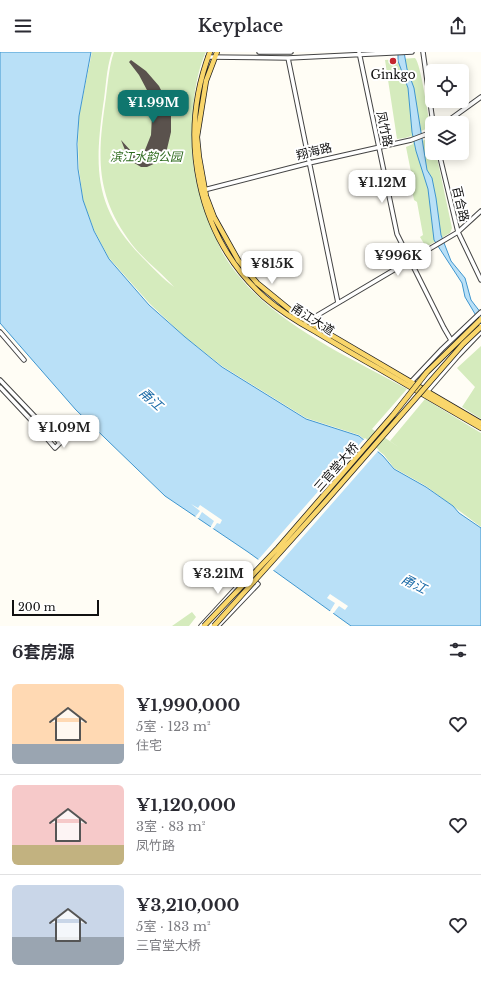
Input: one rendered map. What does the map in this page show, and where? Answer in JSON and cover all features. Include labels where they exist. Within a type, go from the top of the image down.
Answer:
[{"type":"main road","name":"甬江大道","points":[[209,54],[197,99],[193,143],[203,191],[213,226],[239,270],[263,296],[301,324],[409,383]]},
{"type":"main road","name":"甬江大道","points":[[217,54],[206,81],[197,137],[203,191],[214,217],[238,260],[258,283],[306,321],[481,428]]},
{"type":"main road","name":"三官堂大桥","points":[[204,626],[278,548],[427,372],[481,319]]},
{"type":"main road","name":"三官堂大桥","points":[[214,626],[458,349],[481,327]]},
{"type":"main road","name":"甬江大道","points":[[426,394],[481,423]]},
{"type":"street","points":[[259,52],[290,52]]},
{"type":"street","points":[[209,54],[288,58],[359,53],[412,52]]},
{"type":"street","points":[[423,52],[432,116]]},
{"type":"street","name":"凤竹路","points":[[359,53],[397,234],[451,340]]},
{"type":"street","points":[[288,58],[338,303]]},
{"type":"street","points":[[455,116],[481,97]]},
{"type":"street","name":"翔海路","points":[[203,191],[309,163],[425,136]]},
{"type":"street","name":"百合路","points":[[441,160],[458,232],[481,280]]},
{"type":"street","points":[[301,324],[458,232],[481,211]]},
{"type":"street","points":[[409,383],[481,312]]},
{"type":"street","points":[[0,332],[24,360]]},
{"type":"street","points":[[426,394],[481,332]]},
{"type":"street","points":[[0,380],[60,443],[54,448],[31,420],[0,387]]},
{"type":"street","points":[[201,626],[248,575],[258,584],[218,626]]},
{"type":"green space","name":"滨江水韵公园","points":[[92,52],[112,52],[107,72],[100,129],[99,170],[107,206],[115,223],[127,240],[143,258],[154,269],[174,287],[138,252],[128,239],[109,204],[104,187],[101,171],[101,136],[109,74],[114,52],[206,52],[198,74],[194,99],[192,148],[196,178],[201,198],[222,252],[238,276],[258,297],[281,315],[330,347],[407,389],[372,429],[400,448],[390,441],[425,399],[481,433],[481,527],[426,486],[394,468],[384,455],[359,435],[306,418],[222,366],[185,337],[150,304],[109,258],[94,230],[83,200],[79,169],[79,116]]},
{"type":"green space","points":[[415,58],[422,78],[425,95],[425,108],[427,108],[429,116],[425,116],[425,129],[421,131],[422,141],[425,140],[425,160],[437,160],[452,228],[450,233],[426,247],[420,237],[423,235],[417,202],[414,200],[411,185],[413,182],[406,147],[413,144],[411,136],[397,139],[385,60]]},
{"type":"green space","points":[[481,346],[481,419],[462,407],[475,387],[457,368]]},
{"type":"green space","points":[[192,612],[196,617],[189,626],[172,626]]},
{"type":"water","name":"甬江","points":[[0,52],[91,52],[79,116],[77,144],[78,169],[83,200],[94,231],[109,259],[149,305],[222,367],[306,419],[359,436],[383,456],[394,469],[426,487],[481,528],[481,626],[351,626],[248,552],[165,496],[76,410],[0,323]]},
{"type":"water","points":[[398,52],[404,52],[407,69],[414,88],[425,160],[427,170],[432,178],[441,235],[451,261],[465,278],[471,300],[481,313],[481,324],[465,297],[462,283],[434,240],[428,189],[416,151],[412,132],[408,88],[398,61]]},
{"type":"pier","points":[[365,438],[379,450],[272,572],[257,561]]},
{"type":"pier","points":[[191,504],[198,508],[200,505],[222,520],[220,524],[217,523],[213,529],[210,528],[214,521],[202,512],[198,519],[195,517],[200,511]]},
{"type":"pier","points":[[330,594],[348,606],[345,610],[339,606],[332,615],[329,613],[335,603],[327,598]]},
{"type":"building","points":[[131,60],[146,71],[159,86],[171,116],[171,132],[167,149],[158,162],[147,167],[141,167],[131,161],[123,150],[125,150],[121,140],[131,151],[139,153],[145,150],[151,135],[152,115],[148,92],[139,75],[129,62]]},
{"type":"place","name":"Ginkgo","points":[[393,61]]}]
